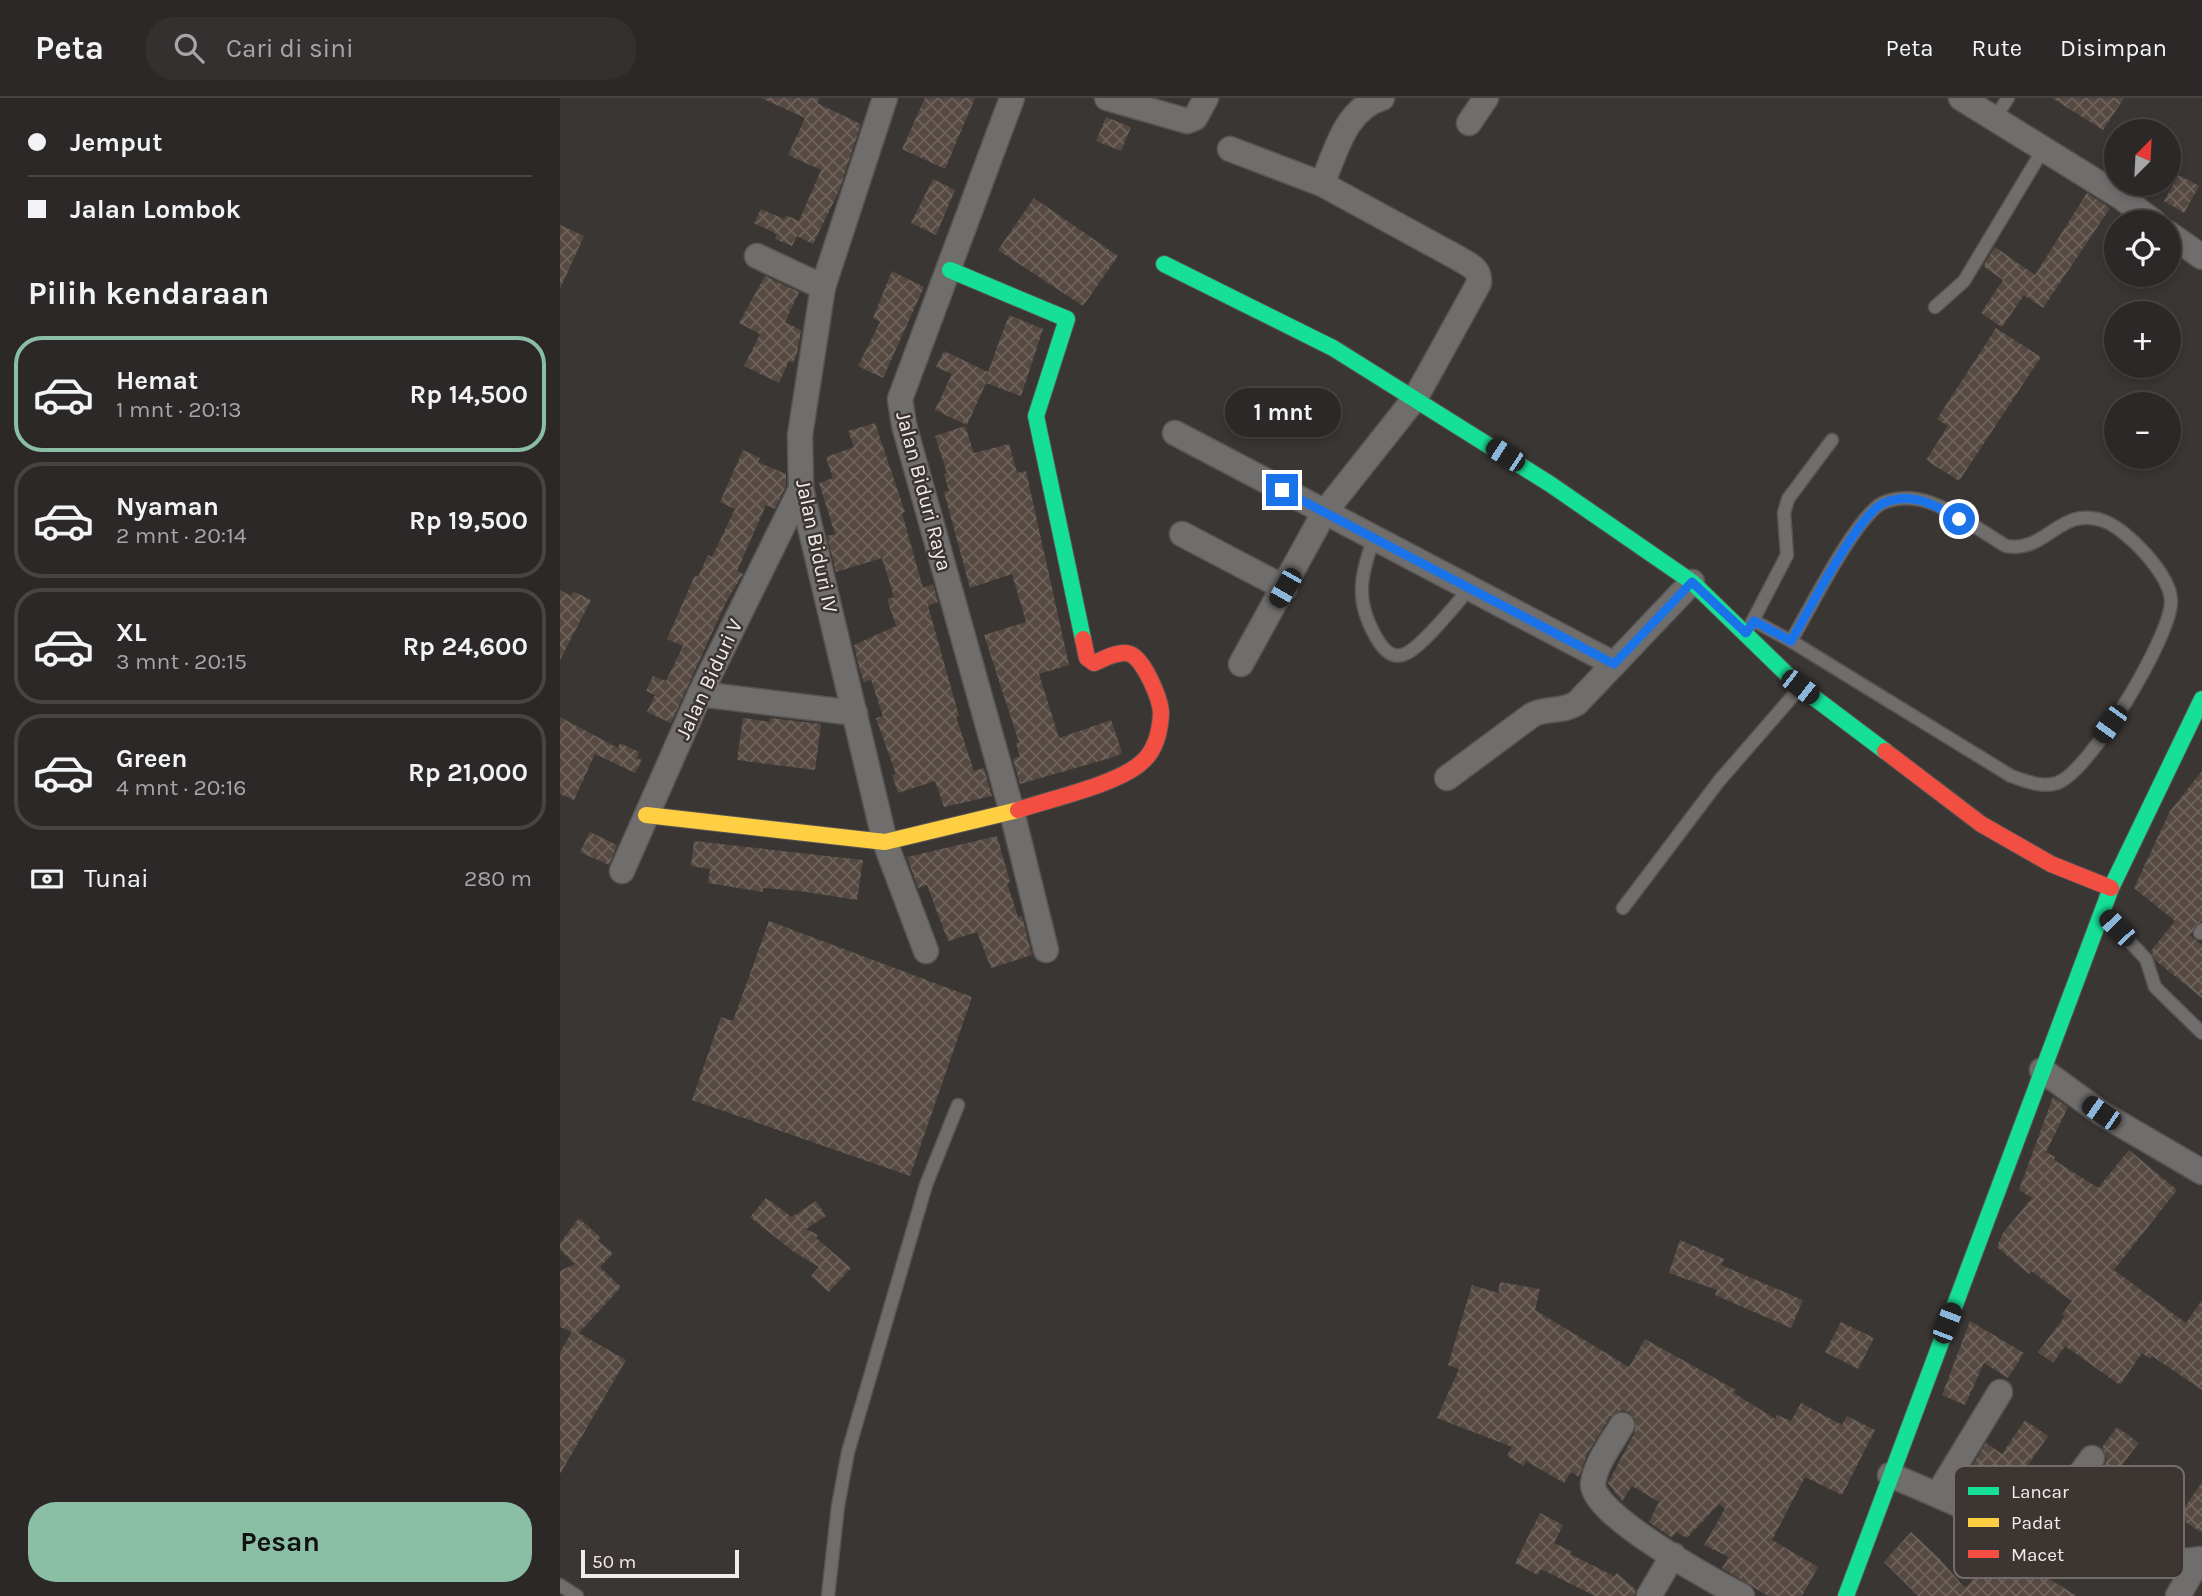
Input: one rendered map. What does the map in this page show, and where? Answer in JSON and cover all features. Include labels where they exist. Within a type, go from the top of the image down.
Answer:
[{"type":"street","name":"Jalan Biduri IV","points":[[884,98],[823,287],[800,435],[801,489],[885,842],[926,951]]},
{"type":"street","name":"Jalan Biduri Raya","points":[[1012,98],[900,399],[904,425],[1012,812],[1046,950]]},
{"type":"street","points":[[1107,98],[1187,121],[1195,118],[1206,98]]},
{"type":"street","points":[[1322,184],[1352,117],[1367,103],[1382,98]]},
{"type":"street","points":[[1469,123],[1486,98]]},
{"type":"street","points":[[1961,98],[2001,108],[2043,148],[2136,210]]},
{"type":"street","points":[[1230,149],[1322,184],[1458,258],[1476,269],[1479,276],[1479,284],[1416,397],[1324,513],[1241,664]]},
{"type":"street","points":[[2181,242],[2202,257]]},
{"type":"street","points":[[757,256],[823,287]]},
{"type":"street","points":[[1164,264],[1333,348],[1416,397],[1550,484],[1692,582],[1750,627],[1800,687],[1981,824],[2051,864],[2111,888]]},
{"type":"street","points":[[646,815],[885,842],[1012,812],[1127,774],[1144,761],[1156,742],[1161,728],[1161,711],[1144,665],[1130,654],[1117,654],[1094,663],[1087,658],[1037,426],[1036,416],[1067,320],[1065,316],[950,270]]},
{"type":"street","points":[[1175,433],[1614,664]]},
{"type":"street","name":"Jalan Biduri V","points":[[622,871],[700,694],[801,489]]},
{"type":"street","points":[[1182,534],[1285,588]]},
{"type":"street","points":[[1447,778],[1532,715],[1542,710],[1569,709],[1692,582]]},
{"type":"street","points":[[700,694],[855,713]]},
{"type":"street","points":[[1846,1596],[2111,888],[2188,738],[2202,699]]},
{"type":"street","points":[[2042,1070],[2101,1113],[2202,1172]]},
{"type":"street","points":[[1955,1466],[2000,1392]]},
{"type":"street","points":[[1622,1425],[1604,1454],[1593,1484],[1597,1497],[1622,1521],[1742,1596]]},
{"type":"street","points":[[2086,1466],[2092,1458]]},
{"type":"street","points":[[1938,1494],[1954,1468]]},
{"type":"street","points":[[1890,1475],[1954,1501]]},
{"type":"street","points":[[1649,1596],[1673,1555]]},
{"type":"street","points":[[2178,1596],[2200,1559]]},
{"type":"lane","points":[[1936,307],[1964,281],[2043,148]]},
{"type":"lane","points":[[1791,641],[1861,524],[1881,504],[1896,499],[1915,498],[1933,503],[2006,546],[2020,548],[2034,544],[2070,519],[2087,517],[2106,522],[2144,552],[2168,585],[2172,601],[2154,652],[2126,704],[2080,765],[2059,783],[2035,785],[2011,776],[1791,641],[1750,627],[1787,555],[1784,513],[1788,499],[1832,440]]},
{"type":"lane","points":[[1374,538],[1364,566],[1361,606],[1384,651],[1393,655],[1409,652],[1470,588]]},
{"type":"lane","points":[[1623,908],[1719,782],[1800,687]]},
{"type":"lane","points":[[2102,912],[2146,959],[2155,987],[2202,1033]]},
{"type":"lane","points":[[828,1596],[838,1506],[848,1452],[926,1185],[958,1105]]},
{"type":"lane","points":[[560,1585],[577,1596]]},
{"type":"building","points":[[761,98],[820,98],[817,103],[861,124],[839,191],[813,244],[797,236],[792,246],[775,239],[777,234],[754,223],[761,209],[784,219],[786,215],[799,221],[821,170],[788,155],[805,118]]},
{"type":"building","points":[[925,98],[975,98],[945,169],[902,149]]},
{"type":"building","points":[[2052,98],[2124,98],[2110,119],[2104,119],[2103,130]]},
{"type":"building","points":[[1106,117],[1131,127],[1121,151],[1096,141]]},
{"type":"building","points":[[2181,176],[2199,186],[2184,213],[2164,201],[2167,196],[2181,196]]},
{"type":"building","points":[[933,179],[955,190],[936,235],[911,223]]},
{"type":"building","points":[[2087,193],[2110,208],[2104,210],[2104,217],[2043,308],[2024,295],[2002,327],[1981,313],[2003,280],[1983,266],[1995,247],[2035,275]]},
{"type":"building","points":[[1034,198],[1118,256],[1083,306],[998,250]]},
{"type":"building","points":[[560,225],[584,236],[560,289]]},
{"type":"building","points":[[892,271],[924,287],[883,378],[858,366],[880,322],[873,318]]},
{"type":"building","points":[[765,276],[799,292],[785,322],[801,330],[797,354],[793,363],[789,361],[779,383],[744,366],[760,334],[739,323]]},
{"type":"building","points":[[1009,315],[1043,329],[1021,396],[986,383],[967,425],[935,410],[952,374],[936,367],[944,351],[988,372]]},
{"type":"building","points":[[1996,328],[2041,357],[1959,481],[1926,460],[1948,426],[1937,419]]},
{"type":"building","points":[[875,423],[905,512],[902,513],[923,588],[933,584],[938,602],[928,606],[959,716],[956,717],[974,771],[984,768],[992,796],[944,807],[935,781],[898,793],[892,775],[896,774],[876,718],[883,716],[871,680],[864,682],[854,645],[896,626],[887,599],[894,597],[882,558],[836,572],[827,536],[835,534],[819,483],[833,478],[826,457],[854,447],[848,431]]},
{"type":"building","points":[[965,426],[974,453],[1009,444],[1017,473],[1026,471],[1069,665],[1039,674],[1059,738],[1111,720],[1122,752],[1117,756],[1020,784],[1013,759],[1020,756],[1016,743],[1019,742],[984,635],[1026,622],[1012,574],[970,588],[944,492],[949,491],[944,474],[947,473],[935,436]]},
{"type":"building","points":[[743,450],[760,458],[758,462],[786,474],[786,486],[775,509],[766,505],[737,571],[743,574],[726,602],[671,723],[647,712],[655,695],[646,691],[653,676],[666,681],[683,646],[667,639],[695,575],[698,577],[708,555],[712,557],[735,509],[720,502]]},
{"type":"building","points":[[560,590],[571,596],[573,591],[591,600],[560,660]]},
{"type":"building","points":[[560,717],[618,748],[620,743],[639,752],[637,758],[642,760],[635,773],[595,754],[574,800],[560,794]]},
{"type":"building","points":[[743,718],[821,724],[815,770],[737,760]]},
{"type":"building","points":[[2202,771],[2202,920],[2190,935],[2202,945],[2202,998],[2155,960],[2151,951],[2175,921],[2134,888],[2170,811]]},
{"type":"building","points":[[590,832],[617,845],[609,865],[580,852]]},
{"type":"building","points":[[997,836],[1010,882],[1007,883],[1018,917],[1022,916],[1032,955],[991,968],[977,932],[948,941],[927,885],[918,888],[907,857]]},
{"type":"building","points":[[694,841],[863,860],[857,900],[800,891],[763,888],[763,892],[708,883],[710,869],[691,866]]},
{"type":"building","points":[[769,921],[972,997],[910,1176],[692,1100],[721,1017],[733,1021]]},
{"type":"building","points":[[2053,1097],[2068,1107],[2046,1152],[2055,1157],[2054,1160],[2098,1188],[2129,1150],[2177,1190],[2114,1270],[2186,1323],[2202,1300],[2202,1390],[2152,1356],[2150,1359],[2142,1353],[2120,1385],[2065,1346],[2053,1363],[2038,1352],[2065,1316],[2062,1314],[2072,1301],[2031,1271],[2029,1274],[1997,1247],[2003,1233],[2032,1198],[2019,1190]]},
{"type":"building","points":[[766,1198],[792,1217],[816,1201],[826,1216],[806,1229],[818,1235],[816,1238],[851,1268],[829,1292],[811,1276],[819,1267],[794,1252],[750,1217]]},
{"type":"building","points":[[579,1218],[601,1238],[598,1241],[613,1253],[600,1267],[621,1287],[579,1333],[626,1360],[560,1474],[560,1352],[572,1332],[560,1327],[560,1271],[575,1264],[560,1250],[560,1243]]},
{"type":"building","points":[[1680,1240],[1724,1259],[1721,1265],[1803,1300],[1791,1328],[1715,1295],[1717,1290],[1669,1273]]},
{"type":"building","points":[[1500,1282],[1540,1289],[1535,1310],[1629,1367],[1645,1339],[1736,1390],[1734,1393],[1775,1419],[1777,1415],[1791,1421],[1801,1403],[1842,1425],[1847,1416],[1875,1430],[1842,1495],[1805,1477],[1772,1540],[1818,1567],[1802,1596],[1768,1596],[1722,1568],[1729,1557],[1704,1545],[1725,1509],[1719,1504],[1687,1538],[1676,1532],[1672,1538],[1649,1522],[1659,1502],[1632,1486],[1622,1501],[1608,1483],[1635,1432],[1635,1419],[1629,1412],[1622,1410],[1610,1417],[1587,1454],[1579,1477],[1571,1472],[1564,1483],[1526,1461],[1524,1466],[1507,1456],[1512,1447],[1437,1418],[1459,1369],[1448,1365],[1472,1285],[1498,1293]]},
{"type":"building","points":[[1970,1321],[2024,1353],[2008,1378],[1984,1363],[1965,1405],[1942,1395]]},
{"type":"building","points":[[1841,1322],[1874,1338],[1858,1369],[1825,1352]]},
{"type":"building","points":[[2025,1420],[2048,1436],[2027,1466],[1972,1466],[1986,1443],[2002,1454]]},
{"type":"building","points":[[2117,1427],[2139,1443],[2121,1466],[2104,1466],[2107,1459],[2102,1447]]},
{"type":"building","points":[[2202,1482],[2202,1533],[2184,1521],[2184,1508]]},
{"type":"building","points":[[1540,1513],[1563,1525],[1554,1543],[1614,1576],[1617,1573],[1636,1590],[1634,1596],[1595,1596],[1541,1569],[1538,1575],[1515,1563]]},
{"type":"building","points":[[1911,1532],[1965,1588],[1974,1578],[2048,1578],[2077,1596],[1918,1596],[1884,1562]]},
{"type":"traffic: fast","points":[[1164,264],[1333,348],[1550,484],[1692,582],[1800,687],[1885,751]]},
{"type":"traffic: fast","points":[[950,270],[1067,319],[1036,416],[1083,639]]},
{"type":"traffic: fast","points":[[1846,1596],[2111,888],[2202,699]]},
{"type":"traffic: slow","points":[[646,815],[885,842],[1018,810]]},
{"type":"traffic: jam","points":[[1018,810],[1083,790],[1131,770],[1142,762],[1156,740],[1160,708],[1155,690],[1141,664],[1126,653],[1094,663],[1087,658],[1083,639]]},
{"type":"traffic: jam","points":[[1885,751],[1981,824],[2051,864],[2111,888]]},
{"type":"route","points":[[1282,490],[1614,664],[1692,582],[1746,633],[1754,621],[1777,631],[1791,641],[1861,524],[1881,504],[1896,499],[1915,498],[1933,503],[1959,519]]}]
